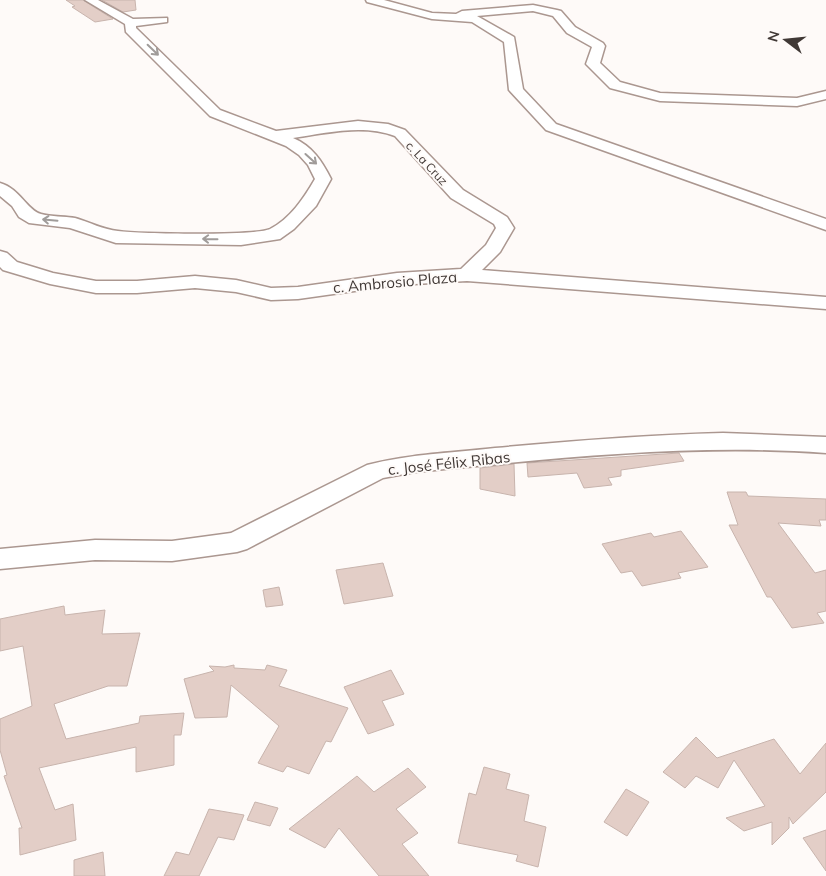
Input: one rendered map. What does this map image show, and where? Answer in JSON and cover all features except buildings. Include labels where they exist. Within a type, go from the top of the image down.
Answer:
[{"type":"street","points":[[90,0],[131,22],[163,20]]},
{"type":"street","points":[[371,0],[432,16],[475,19],[510,40],[516,90],[551,127],[826,225]]},
{"type":"street","points":[[432,16],[533,8],[557,13],[570,30],[599,46],[593,64],[615,85],[660,97],[797,102],[826,95]]},
{"type":"street","points":[[0,188],[19,203],[25,213],[35,218],[72,223],[116,237],[241,239],[273,235],[288,225],[310,202],[322,179],[318,165],[279,135],[228,121],[215,113],[130,29],[131,22]]},
{"type":"street","name":"c. La Cruz","points":[[279,135],[376,126],[392,129],[400,133],[457,194],[501,221],[505,228],[493,248],[467,275]]},
{"type":"street","name":"c. Ambrosio Plaza","points":[[0,257],[10,266],[50,278],[96,287],[137,287],[195,282],[271,294],[298,293],[397,279],[467,275],[826,303]]},
{"type":"street","name":"c. José Félix Ribas","points":[[0,559],[95,550],[172,551],[237,542],[376,471],[415,464],[661,442],[722,440],[826,445]]}]
